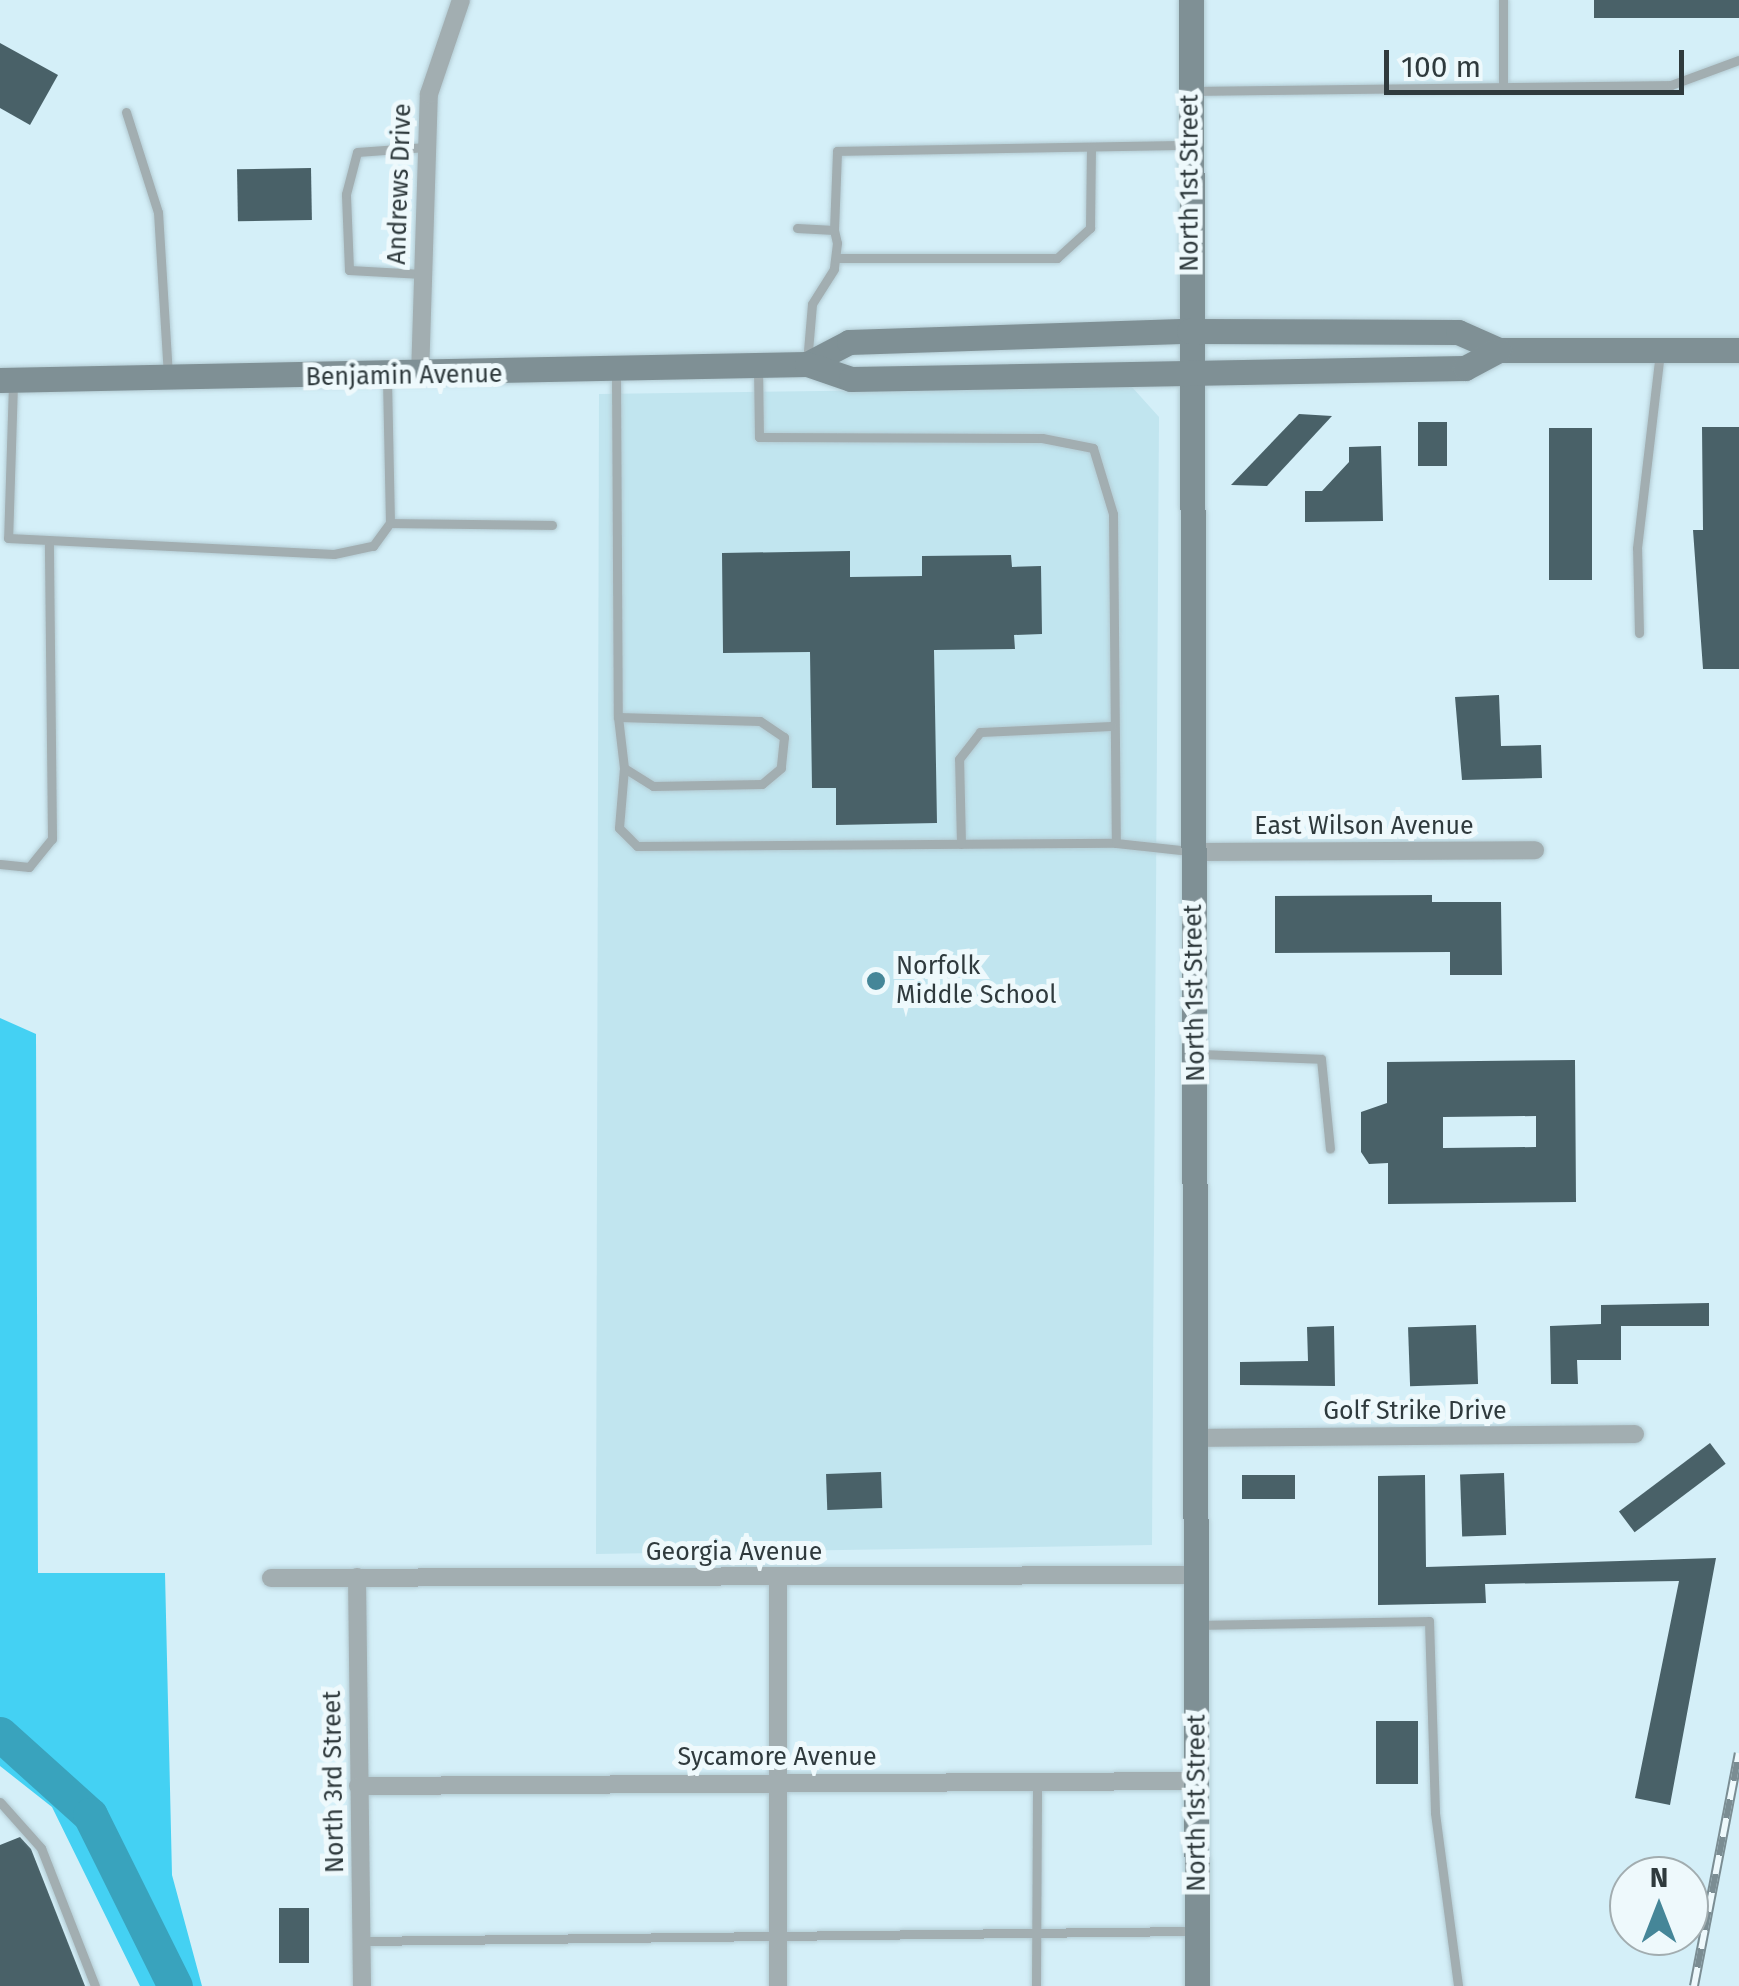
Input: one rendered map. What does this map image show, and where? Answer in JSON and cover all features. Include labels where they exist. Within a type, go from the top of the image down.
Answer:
[{"type":"main road","name":"North 1st Street","points":[[1191,0],[1189,369],[1196,1054],[1197,1986]]},
{"type":"main road","name":"Benjamin Avenue","points":[[807,364],[849,342],[1189,331],[1458,332],[1499,350]]},
{"type":"main road","name":"Benjamin Avenue","points":[[7,380],[616,373],[807,364],[851,378],[1189,369],[1465,368],[1499,350]]},
{"type":"main road","points":[[1499,350],[1739,350]]},
{"type":"street","name":"Andrews Drive","points":[[420,376],[428,94],[461,0]]},
{"type":"street","name":"East Wilson Avenue","points":[[1194,852],[1535,850]]},
{"type":"street","name":"Golf Strike Drive","points":[[1196,1438],[1634,1434]]},
{"type":"street","name":"Georgia Avenue","points":[[271,1578],[1196,1575]]},
{"type":"street","name":"North 3rd Street","points":[[357,1577],[362,1986]]},
{"type":"street","points":[[778,1577],[778,1986]]},
{"type":"street","name":"Sycamore Avenue","points":[[358,1786],[1198,1781]]},
{"type":"lane","points":[[1503,0],[1503,87]]},
{"type":"lane","points":[[1191,90],[1671,85],[1739,60]]},
{"type":"lane","points":[[126,112],[158,212],[168,378]]},
{"type":"lane","points":[[807,364],[812,304],[836,258],[837,150],[1191,145]]},
{"type":"lane","points":[[836,258],[1056,258],[1090,228],[1091,146]]},
{"type":"lane","points":[[422,274],[349,270],[346,194],[357,152],[426,147]]},
{"type":"lane","points":[[797,228],[834,230]]},
{"type":"lane","points":[[1639,633],[1636,548],[1661,348]]},
{"type":"lane","points":[[758,366],[759,438],[1042,438],[1093,448],[1113,514],[1116,843]]},
{"type":"lane","points":[[616,373],[618,717],[624,768],[618,828],[637,846],[1116,843],[1194,852]]},
{"type":"lane","points":[[7,380],[4,540],[49,545],[334,554],[373,546],[390,523],[386,376]]},
{"type":"lane","points":[[390,523],[552,525]]},
{"type":"lane","points":[[0,864],[28,867],[52,839],[49,545]]},
{"type":"lane","points":[[618,717],[760,721],[784,737],[781,768],[762,784],[677,789],[624,768]]},
{"type":"lane","points":[[961,844],[959,759],[980,732],[1112,726]]},
{"type":"lane","points":[[1196,1054],[1320,1059],[1330,1148]]},
{"type":"lane","points":[[1197,1624],[1429,1621],[1436,1812],[1458,1986]]},
{"type":"lane","points":[[1036,1986],[1037,1781]]},
{"type":"lane","points":[[0,1802],[41,1848],[96,1986]]},
{"type":"lane","points":[[361,1941],[778,1942],[1197,1931]]},
{"type":"shaded area","name":"Norfolk Middle School","points":[[1132,387],[1159,417],[1152,1545],[596,1554],[599,394]]},
{"type":"shaded area","points":[[0,1018],[36,1034],[38,1573],[165,1573],[172,1875],[202,1986],[140,1986],[52,1807],[0,1766]]},
{"type":"building","points":[[1594,0],[1739,0],[1739,18],[1594,18]]},
{"type":"building","points":[[0,43],[58,75],[30,125],[0,108]]},
{"type":"building","points":[[311,168],[312,220],[238,221],[237,169]]},
{"type":"building","points":[[1299,414],[1332,416],[1267,486],[1231,485]]},
{"type":"building","points":[[1418,422],[1447,422],[1447,466],[1418,466]]},
{"type":"building","points":[[1702,427],[1739,427],[1739,669],[1703,669],[1693,530],[1703,530]]},
{"type":"building","points":[[1549,428],[1592,428],[1592,580],[1549,580]]},
{"type":"building","points":[[1381,446],[1383,521],[1305,522],[1305,491],[1322,491],[1349,462],[1349,447]]},
{"type":"building","points":[[850,551],[850,577],[922,576],[922,556],[1011,555],[1012,567],[1041,566],[1042,634],[1014,635],[1015,649],[934,650],[937,823],[836,825],[836,788],[812,788],[810,652],[723,653],[722,553]]},
{"type":"building","points":[[1499,695],[1501,746],[1541,745],[1542,778],[1462,780],[1455,697]]},
{"type":"building","points":[[1432,895],[1432,902],[1501,902],[1502,975],[1450,975],[1450,952],[1275,953],[1275,896]]},
{"type":"building","points":[[1575,1060],[1576,1202],[1388,1204],[1388,1163],[1369,1164],[1361,1152],[1361,1112],[1387,1103],[1387,1062]],"holes":[[[1536,1116],[1536,1147],[1443,1148],[1443,1117]]]},
{"type":"building","points":[[1709,1303],[1709,1326],[1621,1326],[1621,1360],[1577,1360],[1578,1384],[1551,1384],[1550,1326],[1601,1324],[1601,1305]]},
{"type":"building","points":[[1476,1325],[1478,1384],[1410,1386],[1408,1327]]},
{"type":"building","points":[[1334,1326],[1335,1386],[1240,1385],[1240,1362],[1308,1361],[1307,1327]]},
{"type":"building","points":[[1710,1443],[1726,1464],[1635,1532],[1619,1512]]},
{"type":"building","points":[[881,1472],[882,1508],[827,1510],[826,1474]]},
{"type":"building","points":[[1504,1473],[1506,1535],[1462,1536],[1460,1475]]},
{"type":"building","points":[[1242,1475],[1295,1475],[1295,1499],[1242,1499]]},
{"type":"building","points":[[1425,1475],[1426,1567],[1716,1558],[1670,1805],[1635,1798],[1679,1581],[1485,1584],[1486,1603],[1378,1605],[1378,1476]]},
{"type":"building","points":[[1376,1721],[1418,1721],[1418,1784],[1376,1784]]},
{"type":"building","points":[[20,1837],[31,1849],[85,1986],[0,1986],[0,1845]]},
{"type":"building","points":[[279,1908],[309,1908],[309,1963],[279,1963]]},
{"type":"waterway","points":[[0,1734],[90,1815],[175,1986]]},
{"type":"railway","points":[[1694,1986],[1739,1753]]},
{"type":"place","name":"Norfolk Middle School","points":[[876,981]]}]
